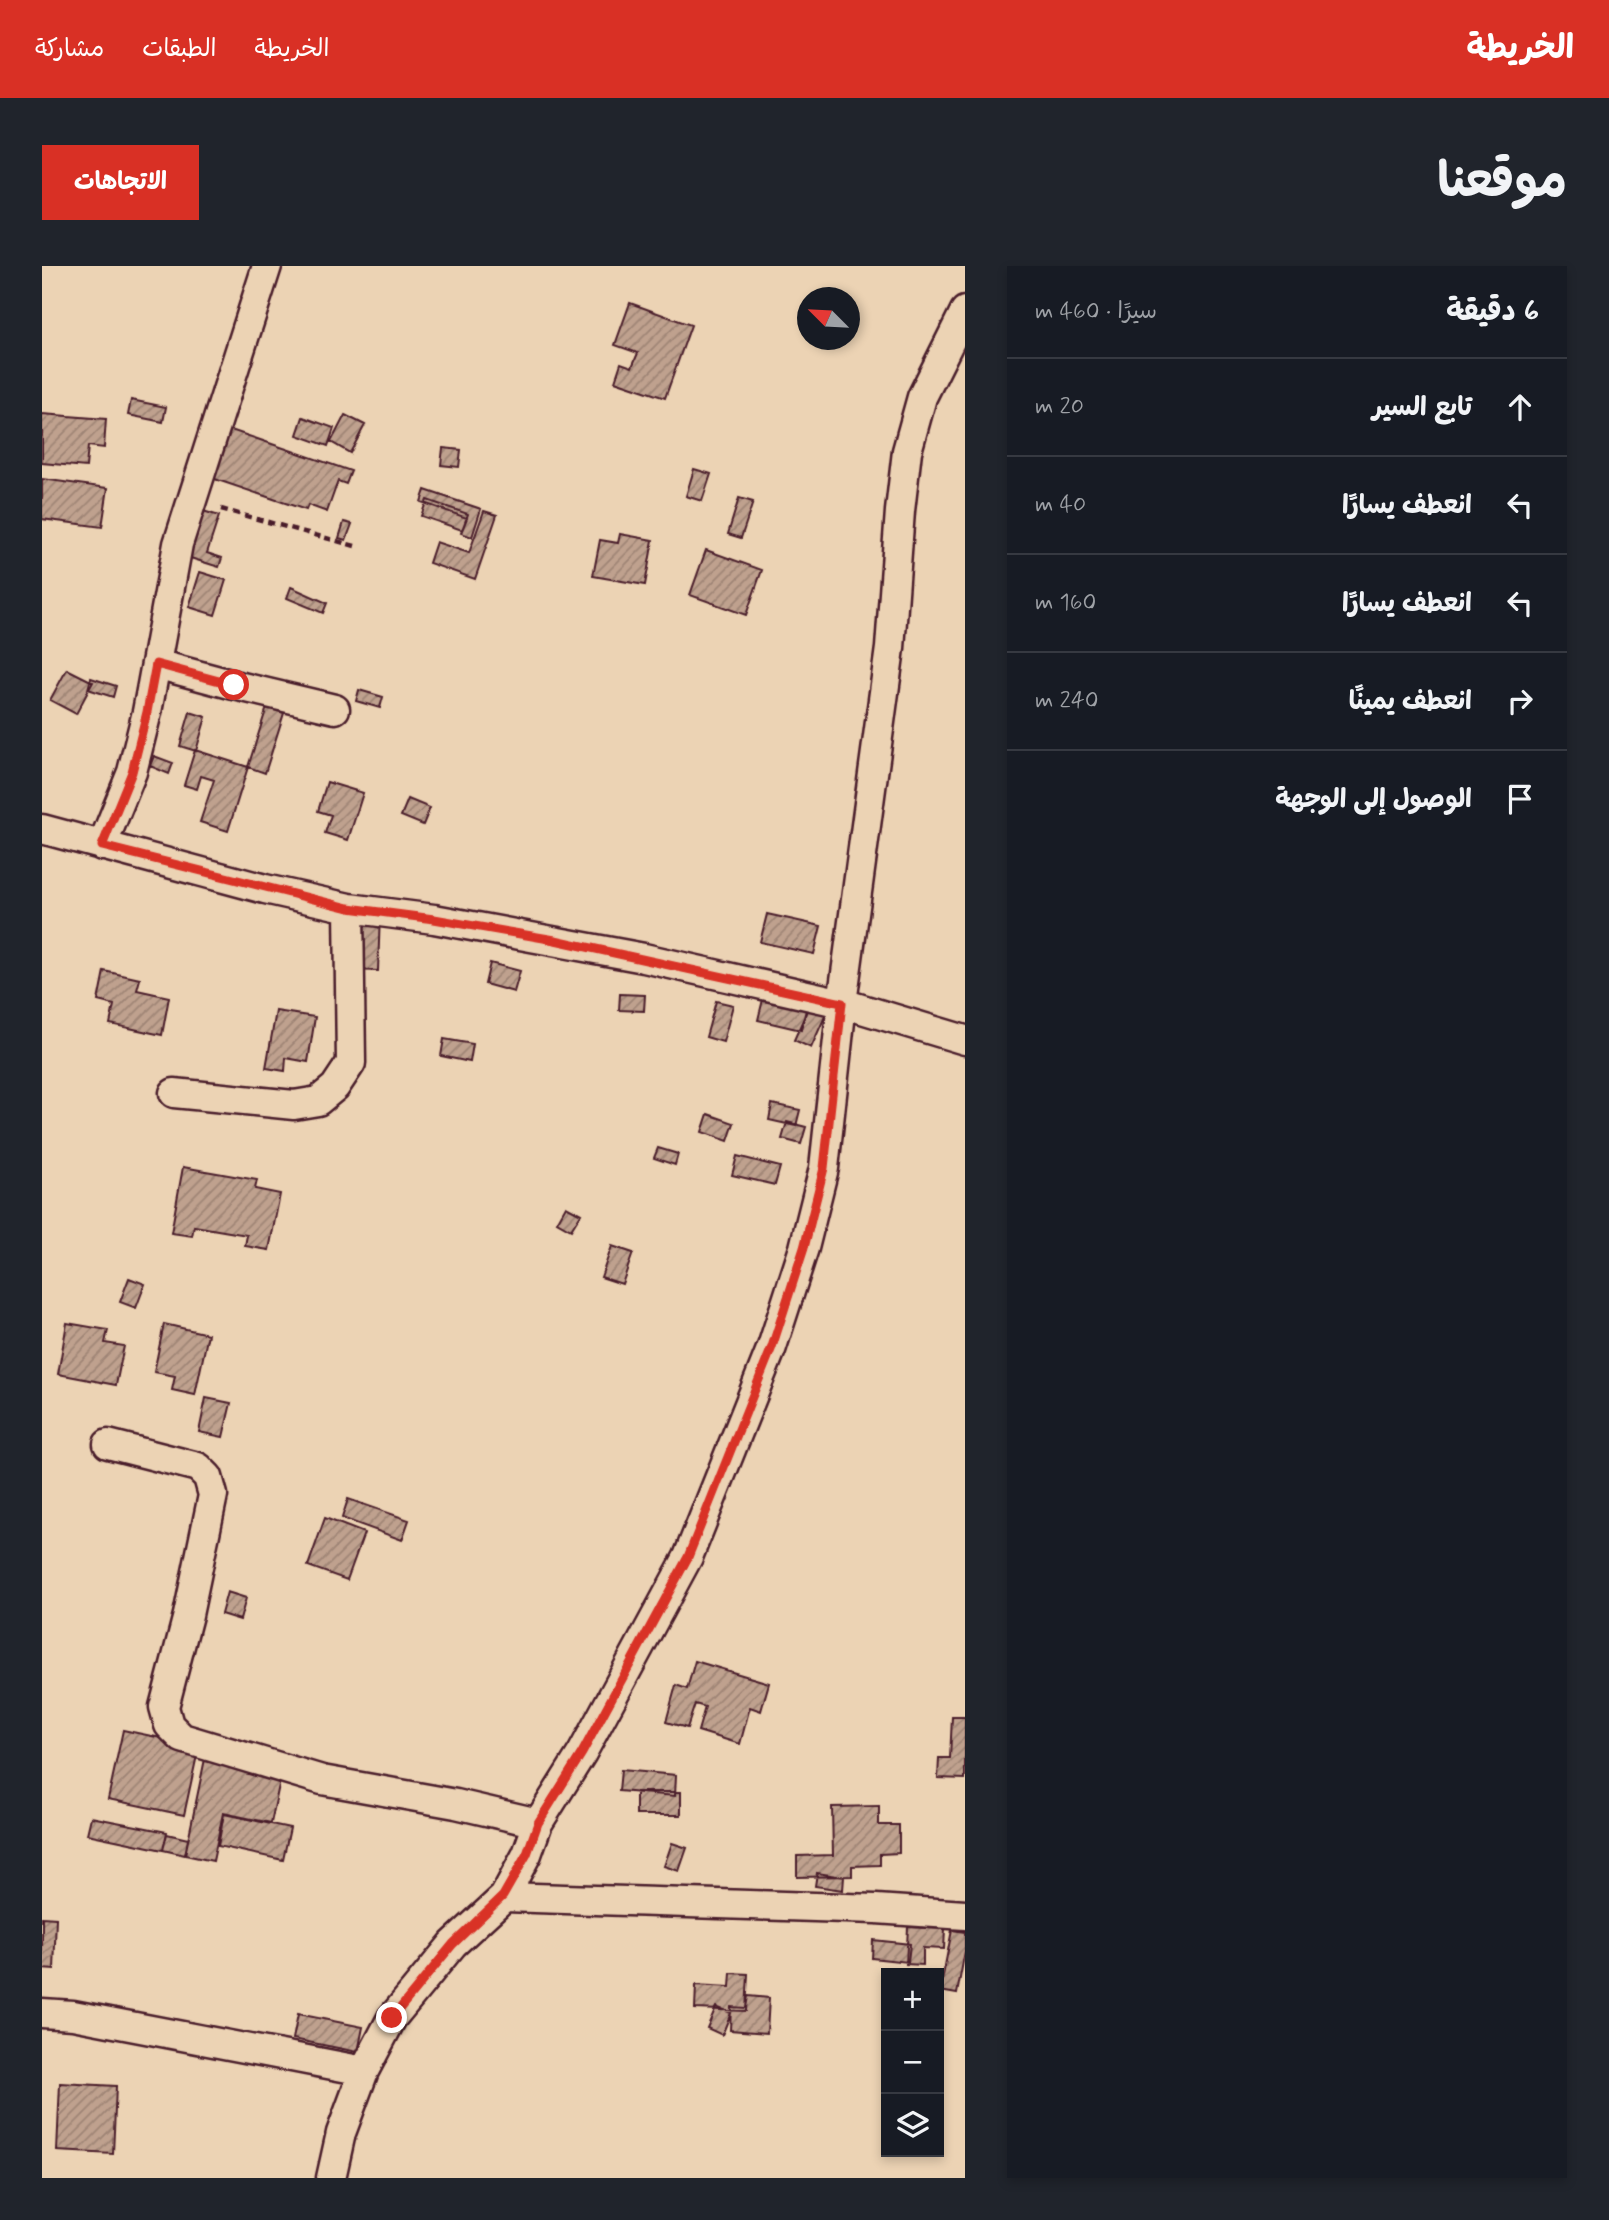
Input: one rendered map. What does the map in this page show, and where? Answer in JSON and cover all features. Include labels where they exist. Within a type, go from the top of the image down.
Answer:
[{"type":"street","points":[[102,846],[132,772],[147,712],[178,544],[267,266]]},
{"type":"street","points":[[331,2178],[341,2133],[364,2071],[392,2018],[453,1944],[503,1896],[527,1854],[538,1823],[582,1753],[688,1557],[772,1347],[804,1248],[824,1168],[842,1003],[890,648],[907,452],[922,397],[965,311]]},
{"type":"street","points":[[156,664],[335,709]]},
{"type":"street","points":[[42,830],[349,908],[434,919],[555,940],[842,1003],[965,1040]]},
{"type":"street","points":[[174,1093],[295,1105],[318,1101],[335,1087],[351,1063],[349,908]]},
{"type":"street","points":[[108,1444],[198,1467],[208,1477],[213,1495],[188,1615],[164,1707],[169,1725],[182,1738],[322,1780],[456,1804],[538,1823]]},
{"type":"street","points":[[503,1896],[876,1909],[965,1915]]},
{"type":"street","points":[[42,2013],[73,2015],[364,2071]]},
{"type":"path","points":[[192,501],[355,546]]},
{"type":"building","points":[[630,303],[691,325],[665,398],[615,381],[621,363],[632,367],[638,353],[615,345]]},
{"type":"building","points":[[131,400],[166,407],[163,422],[128,415]]},
{"type":"building","points":[[42,414],[106,419],[104,448],[88,446],[86,467],[42,463]]},
{"type":"building","points":[[345,415],[365,425],[350,453],[331,442]]},
{"type":"building","points":[[303,417],[334,428],[328,446],[297,435]]},
{"type":"building","points":[[225,428],[351,471],[346,484],[338,481],[327,512],[308,505],[306,510],[209,477]]},
{"type":"building","points":[[443,448],[461,450],[459,467],[441,465]]},
{"type":"building","points":[[694,469],[711,474],[702,501],[686,496]]},
{"type":"building","points":[[42,479],[108,488],[102,527],[42,519]]},
{"type":"building","points":[[425,490],[481,509],[472,537],[461,533],[467,518],[421,502]]},
{"type":"building","points":[[739,498],[753,502],[741,538],[728,534]]},
{"type":"building","points":[[427,500],[468,514],[462,530],[421,516]]},
{"type":"building","points":[[200,510],[219,516],[207,553],[222,558],[219,567],[184,556]]},
{"type":"building","points":[[484,511],[497,515],[475,579],[429,563],[436,542],[469,553]]},
{"type":"building","points":[[344,522],[352,524],[346,540],[339,538]]},
{"type":"building","points":[[620,534],[653,540],[645,585],[593,576],[600,540],[618,543]]},
{"type":"building","points":[[706,550],[762,570],[746,615],[690,595]]},
{"type":"building","points":[[200,572],[226,580],[215,615],[189,607]]},
{"type":"building","points":[[291,587],[327,603],[323,613],[287,598]]},
{"type":"building","points":[[67,669],[93,682],[76,714],[50,700]]},
{"type":"building","points":[[91,678],[116,686],[113,697],[88,689]]},
{"type":"building","points":[[359,690],[383,697],[380,708],[356,701]]},
{"type":"building","points":[[267,707],[284,713],[265,773],[248,767]]},
{"type":"building","points":[[190,712],[206,717],[196,751],[180,746]]},
{"type":"building","points":[[195,750],[248,767],[228,831],[200,822],[214,780],[201,776],[197,789],[184,785]]},
{"type":"building","points":[[154,756],[173,763],[169,774],[150,766]]},
{"type":"building","points":[[327,782],[363,793],[348,840],[325,833],[331,815],[318,811]]},
{"type":"building","points":[[408,799],[430,808],[423,825],[401,816]]},
{"type":"building","points":[[353,912],[380,913],[378,971],[350,970]]},
{"type":"building","points":[[767,914],[821,926],[814,954],[760,942]]},
{"type":"building","points":[[490,963],[520,971],[514,992],[485,984]]},
{"type":"building","points":[[104,971],[140,979],[137,990],[169,997],[162,1035],[110,1024],[114,1005],[98,1001]]},
{"type":"building","points":[[766,987],[809,997],[801,1030],[758,1020]]},
{"type":"building","points":[[620,994],[645,995],[644,1011],[619,1010]]},
{"type":"building","points":[[716,1001],[733,1005],[723,1042],[706,1037]]},
{"type":"building","points":[[809,1006],[826,1014],[811,1048],[794,1040]]},
{"type":"building","points":[[276,1011],[315,1017],[308,1062],[286,1058],[285,1071],[266,1068]]},
{"type":"building","points":[[444,1039],[473,1044],[470,1062],[441,1056]]},
{"type":"building","points":[[772,1104],[800,1110],[796,1126],[769,1120]]},
{"type":"building","points":[[708,1114],[734,1123],[728,1141],[702,1132]]},
{"type":"building","points":[[787,1122],[806,1127],[801,1144],[782,1139]]},
{"type":"building","points":[[658,1148],[678,1154],[675,1165],[654,1158]]},
{"type":"building","points":[[737,1156],[780,1167],[775,1185],[732,1175]]},
{"type":"building","points":[[183,1167],[257,1180],[255,1189],[280,1194],[269,1250],[245,1246],[247,1235],[194,1226],[192,1236],[171,1233]]},
{"type":"building","points":[[566,1206],[581,1214],[571,1230],[557,1222]]},
{"type":"building","points":[[612,1246],[633,1253],[622,1284],[601,1277]]},
{"type":"building","points":[[129,1278],[145,1284],[136,1308],[120,1302]]},
{"type":"building","points":[[67,1323],[108,1330],[105,1343],[124,1346],[116,1385],[58,1374]]},
{"type":"building","points":[[164,1324],[208,1334],[195,1395],[172,1390],[175,1376],[154,1372]]},
{"type":"building","points":[[206,1398],[231,1403],[223,1437],[199,1432]]},
{"type":"building","points":[[348,1499],[409,1520],[402,1540],[342,1518]]},
{"type":"building","points":[[325,1518],[364,1533],[347,1580],[308,1566]]},
{"type":"building","points":[[227,1592],[246,1598],[240,1620],[221,1614]]},
{"type":"building","points":[[695,1661],[769,1683],[761,1711],[750,1707],[740,1744],[698,1731],[705,1707],[695,1704],[687,1728],[666,1722],[676,1685],[687,1689]]},
{"type":"building","points":[[952,1717],[965,1717],[965,1779],[938,1778],[939,1758],[950,1758]]},
{"type":"building","points":[[123,1730],[199,1746],[184,1815],[108,1799]]},
{"type":"building","points":[[206,1754],[282,1771],[271,1823],[223,1813],[213,1861],[185,1855]]},
{"type":"building","points":[[621,1770],[676,1775],[675,1796],[619,1791]]},
{"type":"building","points":[[636,1792],[681,1792],[681,1815],[636,1815]]},
{"type":"building","points":[[879,1806],[879,1825],[899,1825],[899,1853],[880,1854],[880,1865],[852,1866],[852,1876],[797,1877],[797,1856],[833,1855],[832,1807]]},
{"type":"building","points":[[224,1814],[290,1828],[283,1860],[218,1846]]},
{"type":"building","points":[[91,1817],[167,1832],[163,1850],[87,1834]]},
{"type":"building","points":[[167,1834],[188,1839],[185,1855],[163,1850]]},
{"type":"building","points":[[672,1843],[687,1848],[679,1871],[664,1866]]},
{"type":"building","points":[[817,1873],[844,1877],[843,1890],[815,1886]]},
{"type":"building","points":[[42,1917],[56,1918],[54,1970],[42,1969]]},
{"type":"building","points":[[908,1927],[945,1929],[944,1949],[923,1948],[923,1965],[906,1964]]},
{"type":"building","points":[[952,1930],[965,1932],[965,1951],[957,1994],[944,1992],[944,1971]]},
{"type":"building","points":[[873,1940],[910,1944],[908,1962],[872,1958]]},
{"type":"building","points":[[731,1973],[748,1974],[746,2011],[695,2009],[696,1985],[730,1987]]},
{"type":"building","points":[[748,1996],[769,1998],[767,2033],[730,2030],[731,2007],[746,2008]]},
{"type":"building","points":[[716,2007],[731,2013],[722,2035],[707,2028]]},
{"type":"building","points":[[298,2014],[363,2027],[358,2052],[293,2039]]},
{"type":"building","points":[[60,2083],[116,2086],[113,2154],[57,2151]]},
{"type":"route","points":[[234,685],[156,664],[132,772],[102,846],[349,908],[434,919],[555,940],[842,1003],[824,1168],[804,1248],[772,1347],[688,1557],[582,1753],[538,1823],[527,1854],[503,1896],[453,1944],[392,2018]]}]
